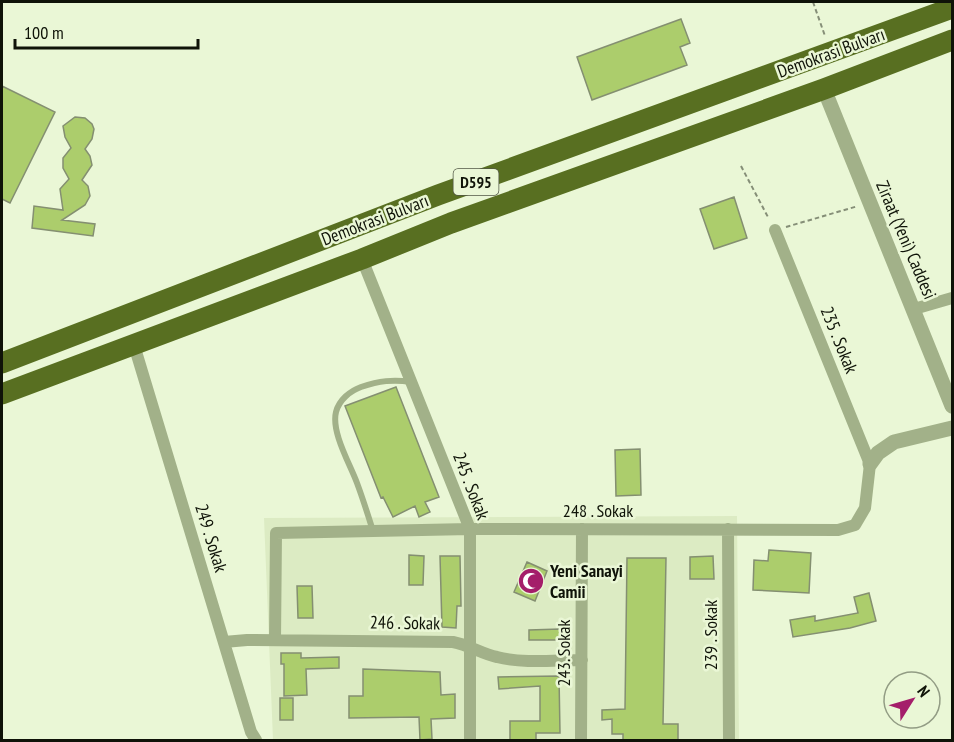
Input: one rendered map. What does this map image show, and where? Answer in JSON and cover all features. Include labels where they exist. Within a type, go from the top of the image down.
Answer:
[{"type":"highway","name":"Demokrasi Bulvarı","points":[[2,363],[438,195],[952,8]]},
{"type":"highway","name":"Demokrasi Bulvarı","points":[[2,394],[362,259],[451,223],[824,89],[952,40]]},
{"type":"street","name":"Ziraat (Yeni) Caddesi","points":[[824,89],[952,406]]},
{"type":"street","name":"235 . Sokak","points":[[775,230],[870,464]]},
{"type":"street","name":"245 . Sokak","points":[[362,259],[470,529],[470,741]]},
{"type":"street","points":[[914,309],[952,298]]},
{"type":"street","name":"249 . Sokak","points":[[134,345],[251,732],[256,741]]},
{"type":"street","points":[[870,464],[878,453],[894,442],[952,428]]},
{"type":"street","name":"248 . Sokak","points":[[275,640],[276,533],[470,529],[838,530],[855,525],[865,508],[870,464]]},
{"type":"street","name":"243. Sokak","points":[[582,529],[582,741]]},
{"type":"street","name":"239 . Sokak","points":[[728,530],[729,741]]},
{"type":"street","name":"246 . Sokak","points":[[224,642],[240,640],[453,642],[470,646],[488,655],[510,659],[582,660]]},
{"type":"lane","points":[[373,531],[339,436],[335,419],[336,410],[350,393],[367,385],[387,380],[412,382]]},
{"type":"path","points":[[813,2],[831,53]]},
{"type":"path","points":[[741,166],[775,230],[869,202]]},
{"type":"shaded area","points":[[737,516],[739,740],[273,740],[264,518]]},
{"type":"building","points":[[681,19],[690,43],[680,47],[687,65],[592,100],[577,57]]},
{"type":"building","points":[[2,86],[55,112],[10,203],[2,199]]},
{"type":"building","points":[[75,117],[85,118],[94,129],[92,139],[85,149],[92,165],[82,180],[88,186],[90,196],[85,205],[62,220],[95,224],[93,236],[32,228],[34,206],[63,210],[60,189],[69,179],[63,168],[63,158],[71,148],[65,137],[63,126]]},
{"type":"building","points":[[734,197],[747,238],[714,249],[700,209]]},
{"type":"building","points":[[396,387],[439,497],[425,502],[430,512],[419,517],[415,506],[393,517],[383,497],[381,498],[345,406]]},
{"type":"building","points":[[640,449],[641,495],[616,496],[615,450]]},
{"type":"building","points":[[769,550],[811,553],[809,593],[753,590],[754,560],[768,561]]},
{"type":"building","points":[[409,555],[424,556],[423,585],[409,585]]},
{"type":"building","points":[[440,556],[460,556],[461,606],[457,606],[456,628],[442,627]]},
{"type":"building","points":[[713,556],[714,579],[690,579],[690,557]]},
{"type":"building","points":[[627,558],[666,558],[663,724],[678,724],[678,741],[623,741],[623,734],[612,734],[612,719],[602,720],[602,710],[625,709]]},
{"type":"building","name":"Yeni Sanayi Camii","points":[[527,562],[547,571],[535,601],[514,592]]},
{"type":"building","points":[[297,586],[312,586],[313,618],[298,618]]},
{"type":"building","points":[[869,593],[876,621],[850,628],[793,637],[790,620],[815,616],[815,621],[858,613],[854,597]]},
{"type":"building","points":[[560,629],[560,640],[529,640],[529,630]]},
{"type":"building","points":[[281,653],[301,653],[301,658],[339,657],[339,668],[306,669],[307,695],[284,696],[284,664],[281,664]]},
{"type":"building","points":[[363,669],[440,672],[441,695],[455,694],[455,718],[431,719],[432,739],[420,740],[419,717],[349,718],[349,696],[363,696]]},
{"type":"building","points":[[559,676],[560,733],[536,733],[536,741],[510,741],[510,721],[540,721],[540,686],[499,689],[498,677]]},
{"type":"building","points":[[280,698],[293,698],[293,720],[280,720]]},
{"type":"place","name":"Yeni Sanayi Camii","points":[[531,581]]}]
